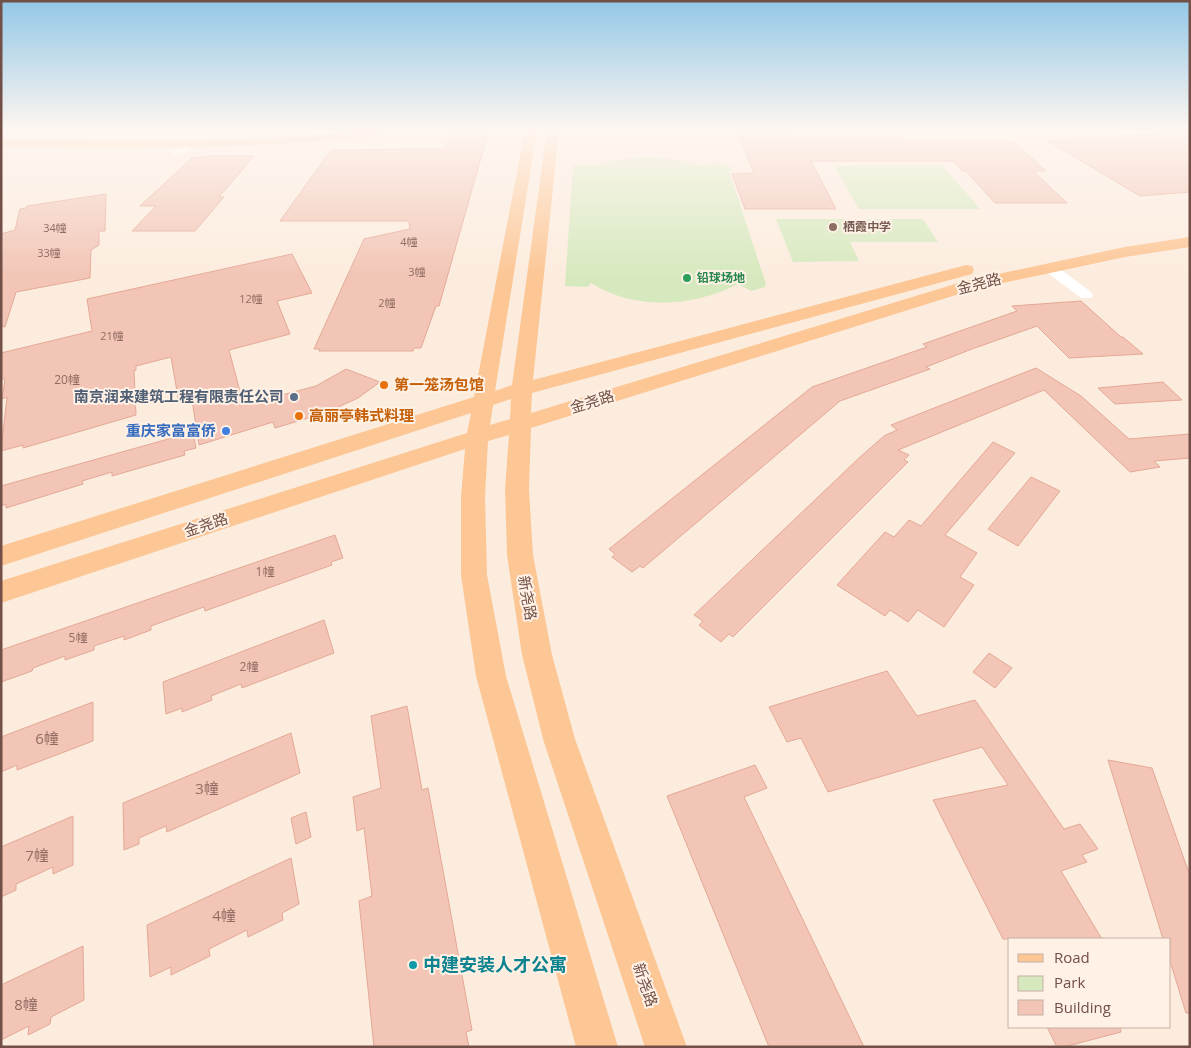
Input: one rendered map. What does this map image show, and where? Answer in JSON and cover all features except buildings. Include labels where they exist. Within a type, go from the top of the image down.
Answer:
[{"type":"main road","points":[[523,179],[477,437],[473,497],[474,575],[491,676],[596,1047]]},
{"type":"main road","name":"新尧路","points":[[547,179],[522,389],[517,489],[520,555],[537,655],[559,739],[666,1047]]},
{"type":"main road","name":"金尧路","points":[[1,556],[522,389],[954,272],[1104,241],[1190,226]]},
{"type":"main road","name":"金尧路","points":[[1,592],[477,437],[971,285],[1125,252],[1190,242]]},
{"type":"street","points":[[1050,268],[1086,295]]},
{"type":"green space","points":[[572,179],[732,179],[766,284],[765,287],[751,291],[738,284],[721,292],[703,297],[664,303],[626,298],[608,292],[591,283],[588,287],[565,286]]},
{"type":"green space","points":[[842,179],[954,179],[980,209],[859,209]]},
{"type":"green space","points":[[776,219],[923,219],[938,242],[850,242],[859,261],[793,262]]},
{"type":"place","name":"栖霞中学","points":[[833,227]]},
{"type":"place","name":"铅球场地","points":[[687,278]]},
{"type":"place","name":"第一笼汤包馆","points":[[384,385]]},
{"type":"place","name":"南京润来建筑工程有限责任公司","points":[[294,397]]},
{"type":"place","name":"高丽亭韩式料理","points":[[299,416]]},
{"type":"place","name":"重庆家富富侨","points":[[226,431]]},
{"type":"place","name":"中建安装人才公寓","points":[[413,965]]}]
